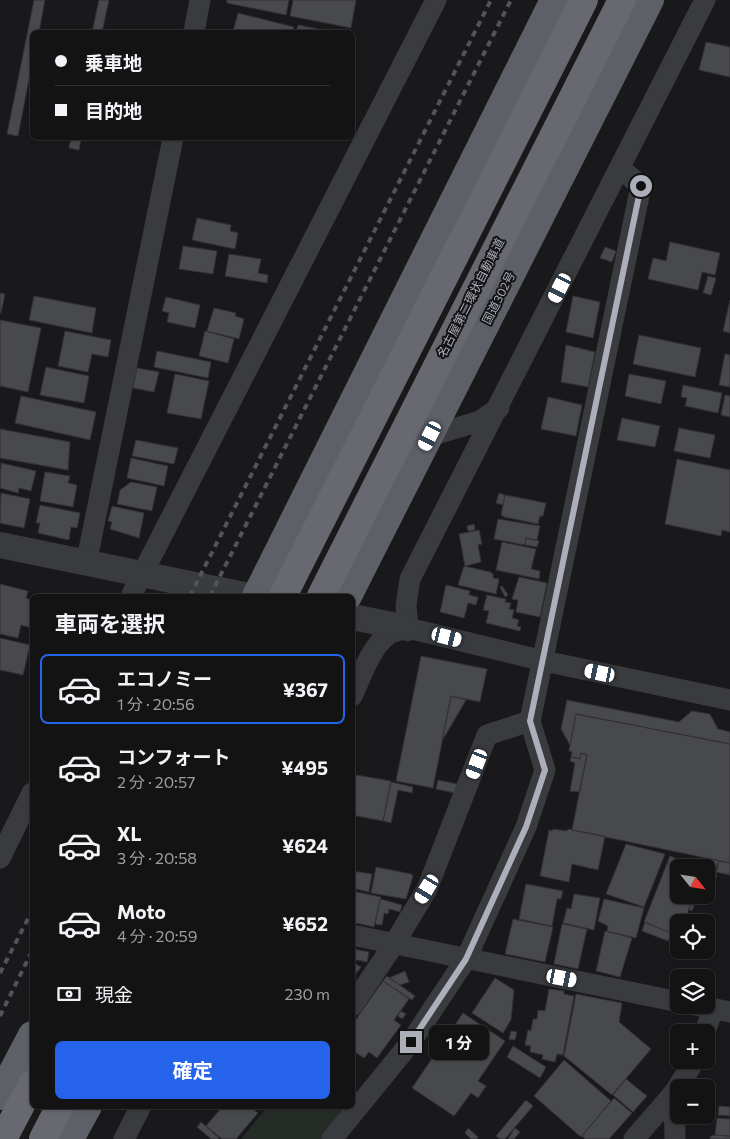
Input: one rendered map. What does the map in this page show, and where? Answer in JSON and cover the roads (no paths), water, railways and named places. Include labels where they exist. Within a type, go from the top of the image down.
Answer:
[{"type":"highway","points":[[257,594],[554,0]]},
{"type":"highway","points":[[284,594],[584,0]]},
{"type":"highway","name":"名古屋第二環状自動車道","points":[[322,594],[622,0]]},
{"type":"highway","name":"国道302号","points":[[349,594],[650,0]]},
{"type":"highway","points":[[0,1096],[30,1039]]},
{"type":"highway","points":[[4,1139],[30,1088]]},
{"type":"highway","points":[[43,1139],[58,1109]]},
{"type":"highway","points":[[70,1139],[86,1109]]},
{"type":"street","points":[[194,30],[200,0]]},
{"type":"street","points":[[136,586],[436,0]]},
{"type":"street","points":[[408,628],[406,605],[410,579],[621,169],[701,5]]},
{"type":"street","points":[[86,564],[173,140]]},
{"type":"street","points":[[355,1102],[411,1042],[466,959],[526,827],[545,770],[530,721],[544,661],[641,186],[621,169]]},
{"type":"street","points":[[430,436],[480,421],[499,408]]},
{"type":"street","points":[[0,545],[86,564],[136,586],[226,594]]},
{"type":"street","points":[[355,618],[408,628],[544,661],[730,700]]},
{"type":"street","points":[[355,690],[374,650],[383,639],[391,633],[408,628]]},
{"type":"street","points":[[355,1002],[394,944],[427,889],[488,735],[530,721]]},
{"type":"street","points":[[0,858],[30,797]]},
{"type":"street","points":[[355,936],[670,1000]]},
{"type":"street","points":[[634,1139],[670,1097]]},
{"type":"street","points":[[124,1139],[139,1109]]},
{"type":"street","points":[[332,1139],[347,1110]]},
{"type":"street","points":[[675,1124],[675,1139]]},
{"type":"railway","points":[[191,594],[491,0]]},
{"type":"railway","points":[[211,594],[511,0]]},
{"type":"railway","points":[[0,973],[30,915]]},
{"type":"railway","points":[[0,1016],[30,955]]}]
